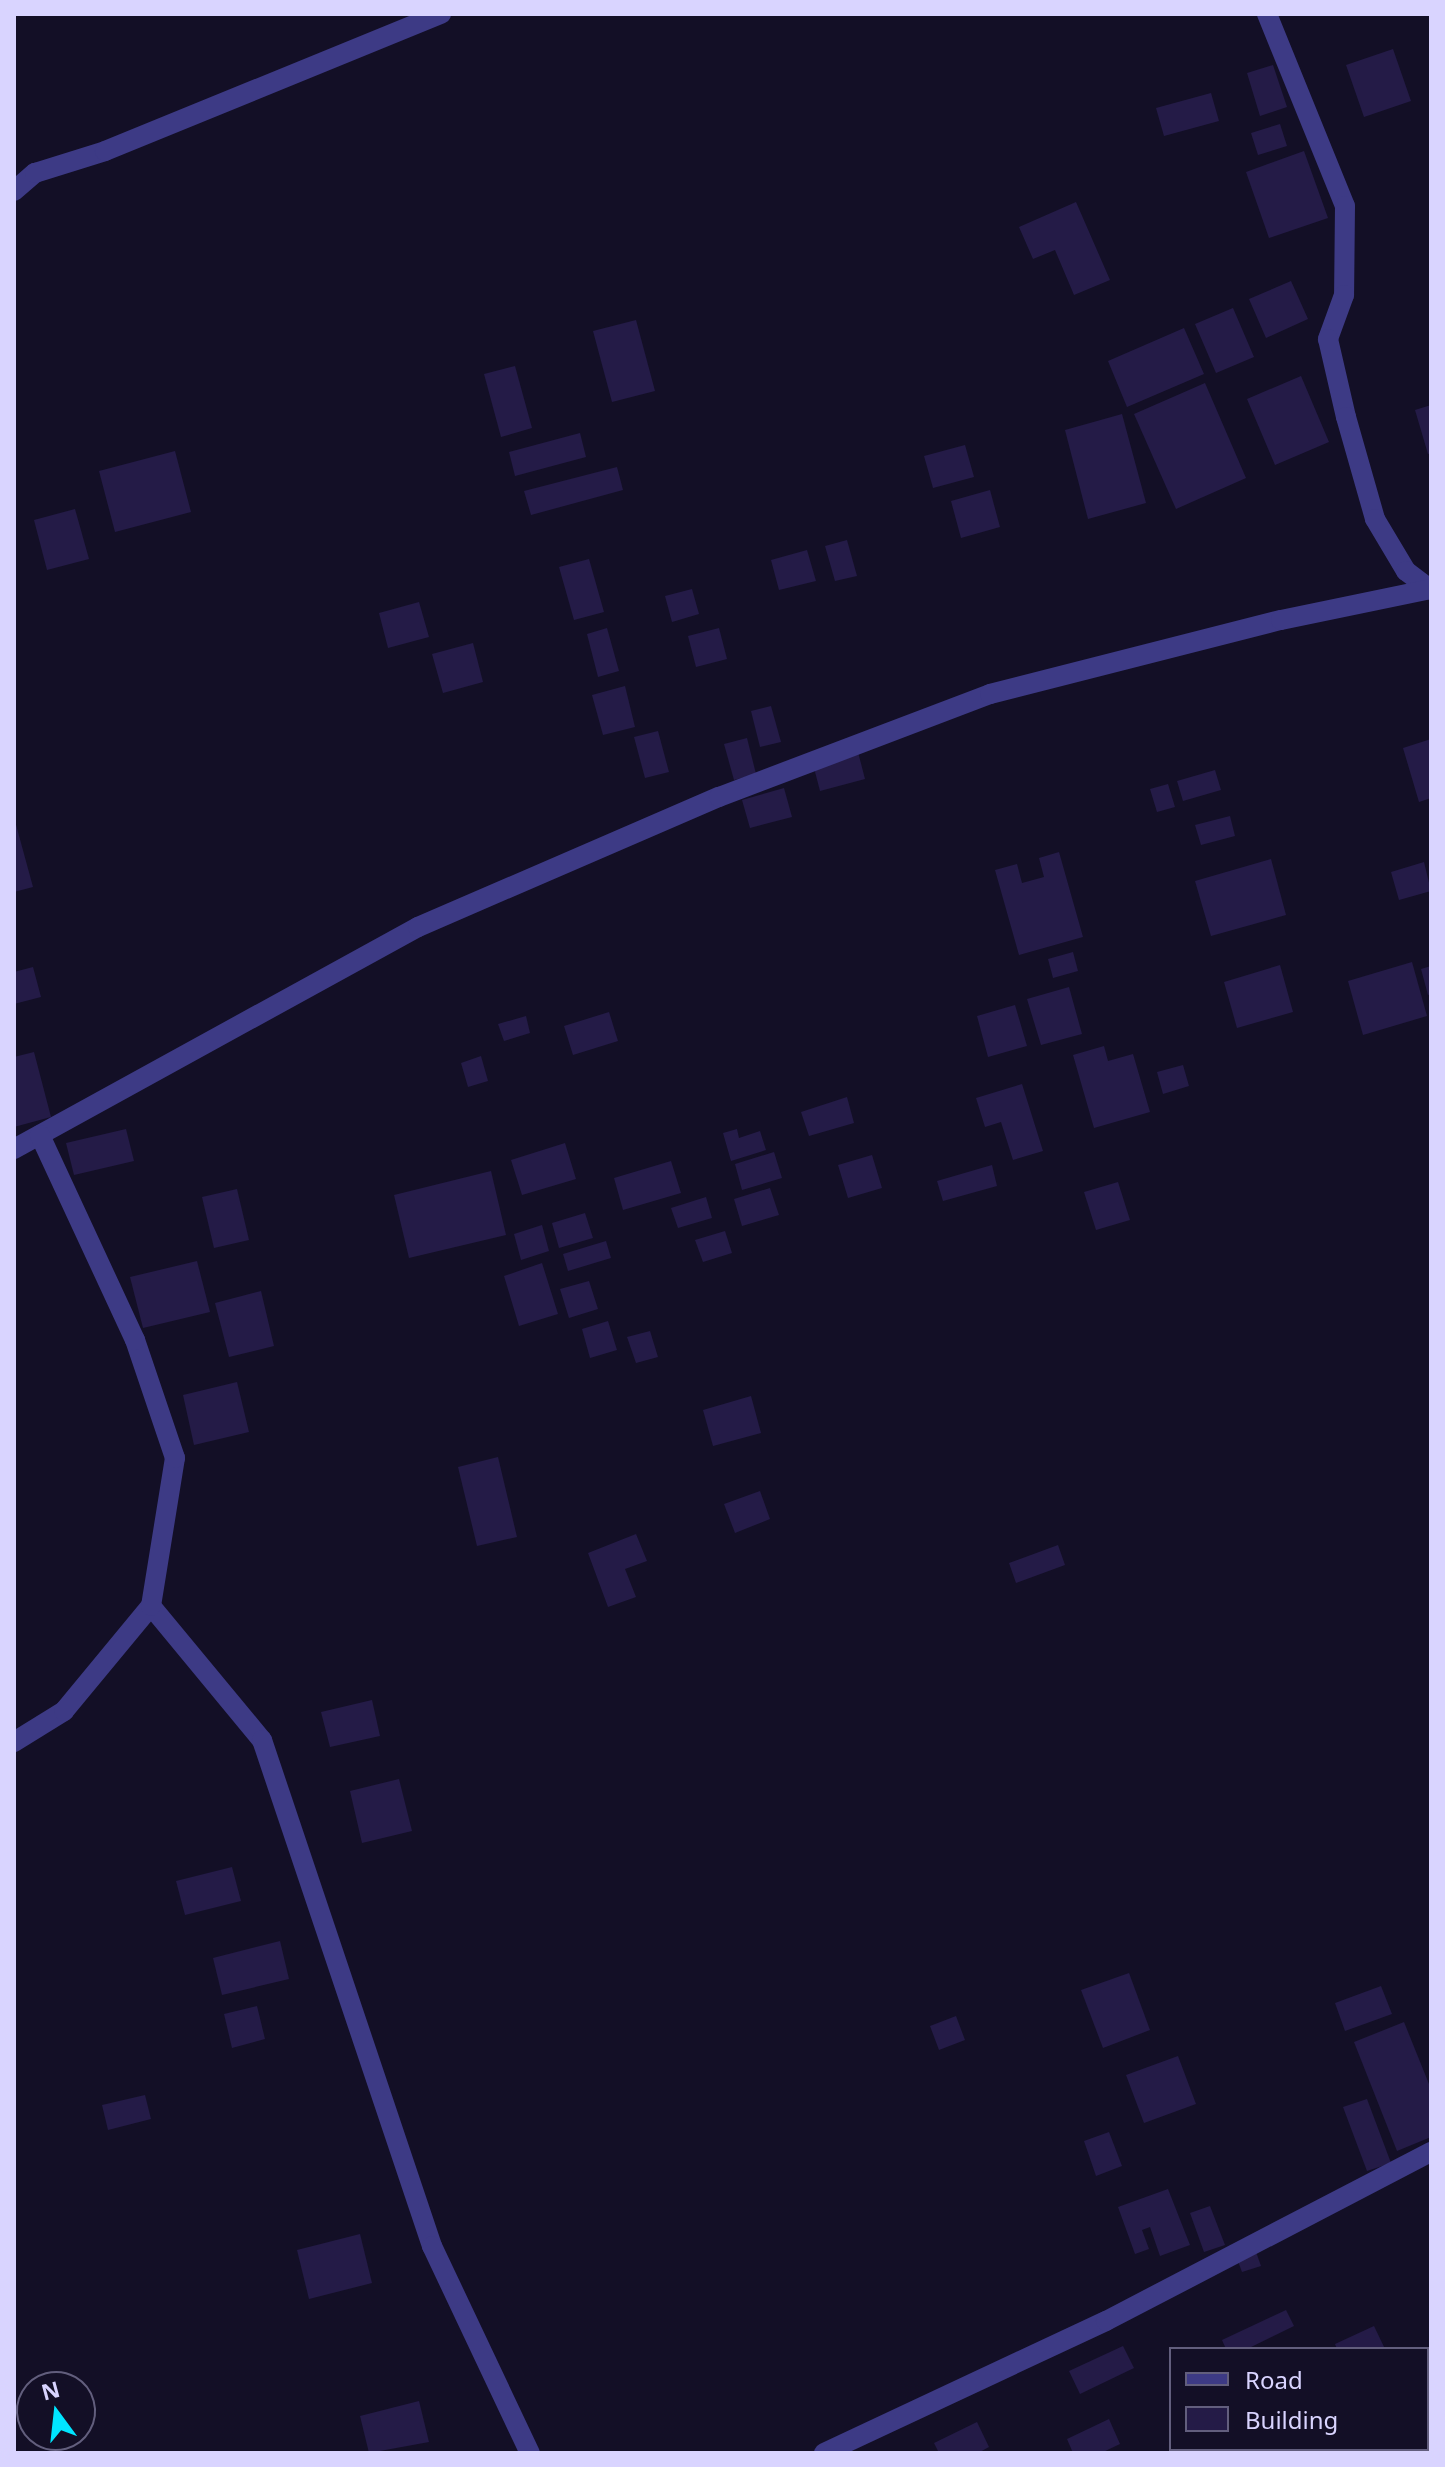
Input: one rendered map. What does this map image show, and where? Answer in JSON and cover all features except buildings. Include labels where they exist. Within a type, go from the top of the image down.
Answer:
[{"type":"street","points":[[14,191],[35,173],[105,151],[441,14]]},
{"type":"street","points":[[1267,14],[1345,206],[1344,295],[1328,339],[1346,417],[1375,519],[1406,571],[1430,590]]},
{"type":"street","points":[[14,1149],[418,927],[719,797],[990,694],[1281,620],[1430,590]]},
{"type":"street","points":[[14,1742],[64,1711],[151,1606],[175,1458],[135,1340],[40,1135]]},
{"type":"street","points":[[151,1606],[262,1740],[432,2246],[530,2453]]},
{"type":"street","points":[[824,2453],[855,2447],[1431,2152]]}]
